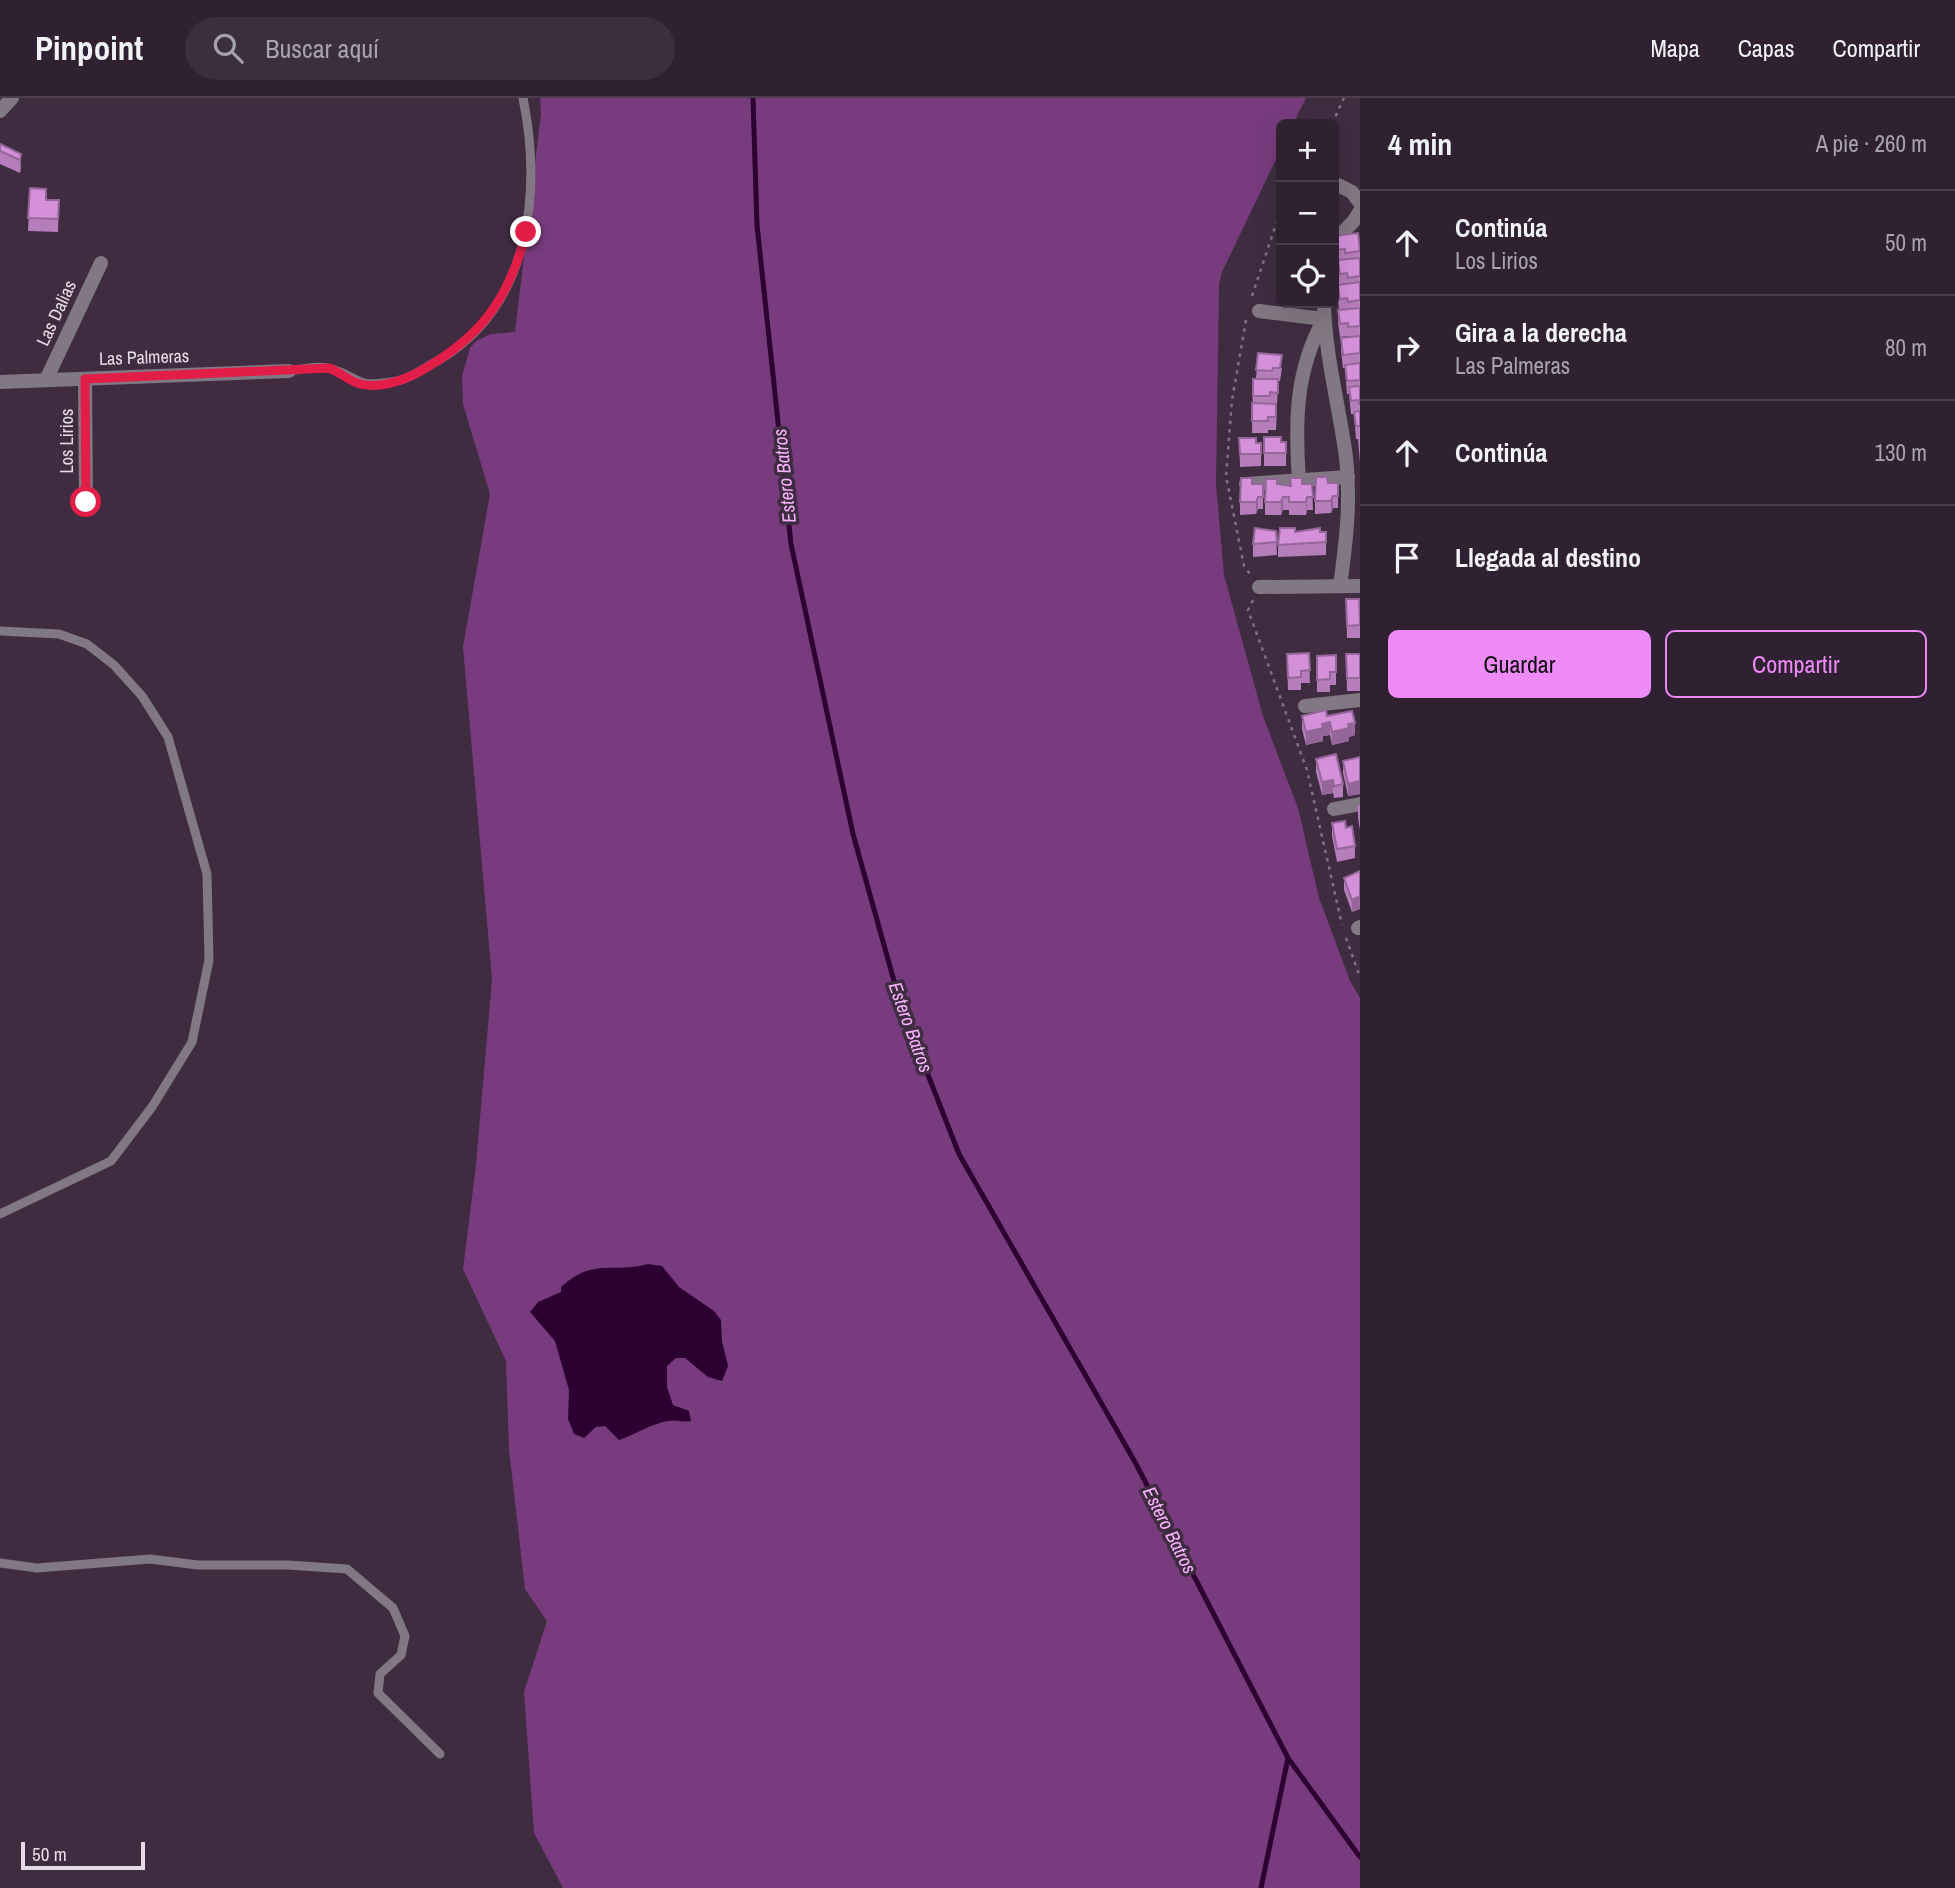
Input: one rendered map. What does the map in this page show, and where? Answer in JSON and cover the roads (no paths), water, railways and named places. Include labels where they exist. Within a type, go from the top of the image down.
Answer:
[{"type":"street","points":[[0,111],[12,98]]},
{"type":"street","points":[[1339,186],[1352,192],[1360,203]]},
{"type":"street","points":[[1339,236],[1360,211]]},
{"type":"street","name":"Las Dalias","points":[[46,380],[101,263]]},
{"type":"street","points":[[1253,306],[1324,319]]},
{"type":"street","points":[[1324,308],[1348,477],[1348,515],[1340,586]]},
{"type":"street","points":[[1299,481],[1296,427],[1299,386],[1307,355],[1324,319]]},
{"type":"street","name":"Las Palmeras","points":[[0,382],[289,370]]},
{"type":"street","name":"Los Lirios","points":[[85,379],[86,502]]},
{"type":"street","points":[[1246,484],[1348,477]]},
{"type":"street","points":[[1259,587],[1360,586]]},
{"type":"street","points":[[1305,706],[1360,700]]},
{"type":"street","points":[[1334,809],[1360,804]]},
{"type":"lane","points":[[289,370],[329,368],[358,384],[402,380],[454,351],[485,323],[513,274],[526,232],[532,160],[523,98]]},
{"type":"lane","points":[[0,631],[59,634],[88,644],[114,666],[142,696],[168,737],[207,874],[209,960],[192,1042],[152,1107],[111,1161],[0,1214]]},
{"type":"lane","points":[[0,1563],[37,1568],[150,1559],[198,1565],[347,1569],[393,1608],[405,1636],[401,1655],[380,1674],[378,1693],[440,1754]]},
{"type":"waterway","name":"Estero Batros","points":[[753,98],[757,225],[791,544],[853,834],[901,1006],[959,1154],[1135,1462],[1288,1758],[1360,1857]]},
{"type":"waterway","points":[[1261,1888],[1288,1758]]}]
